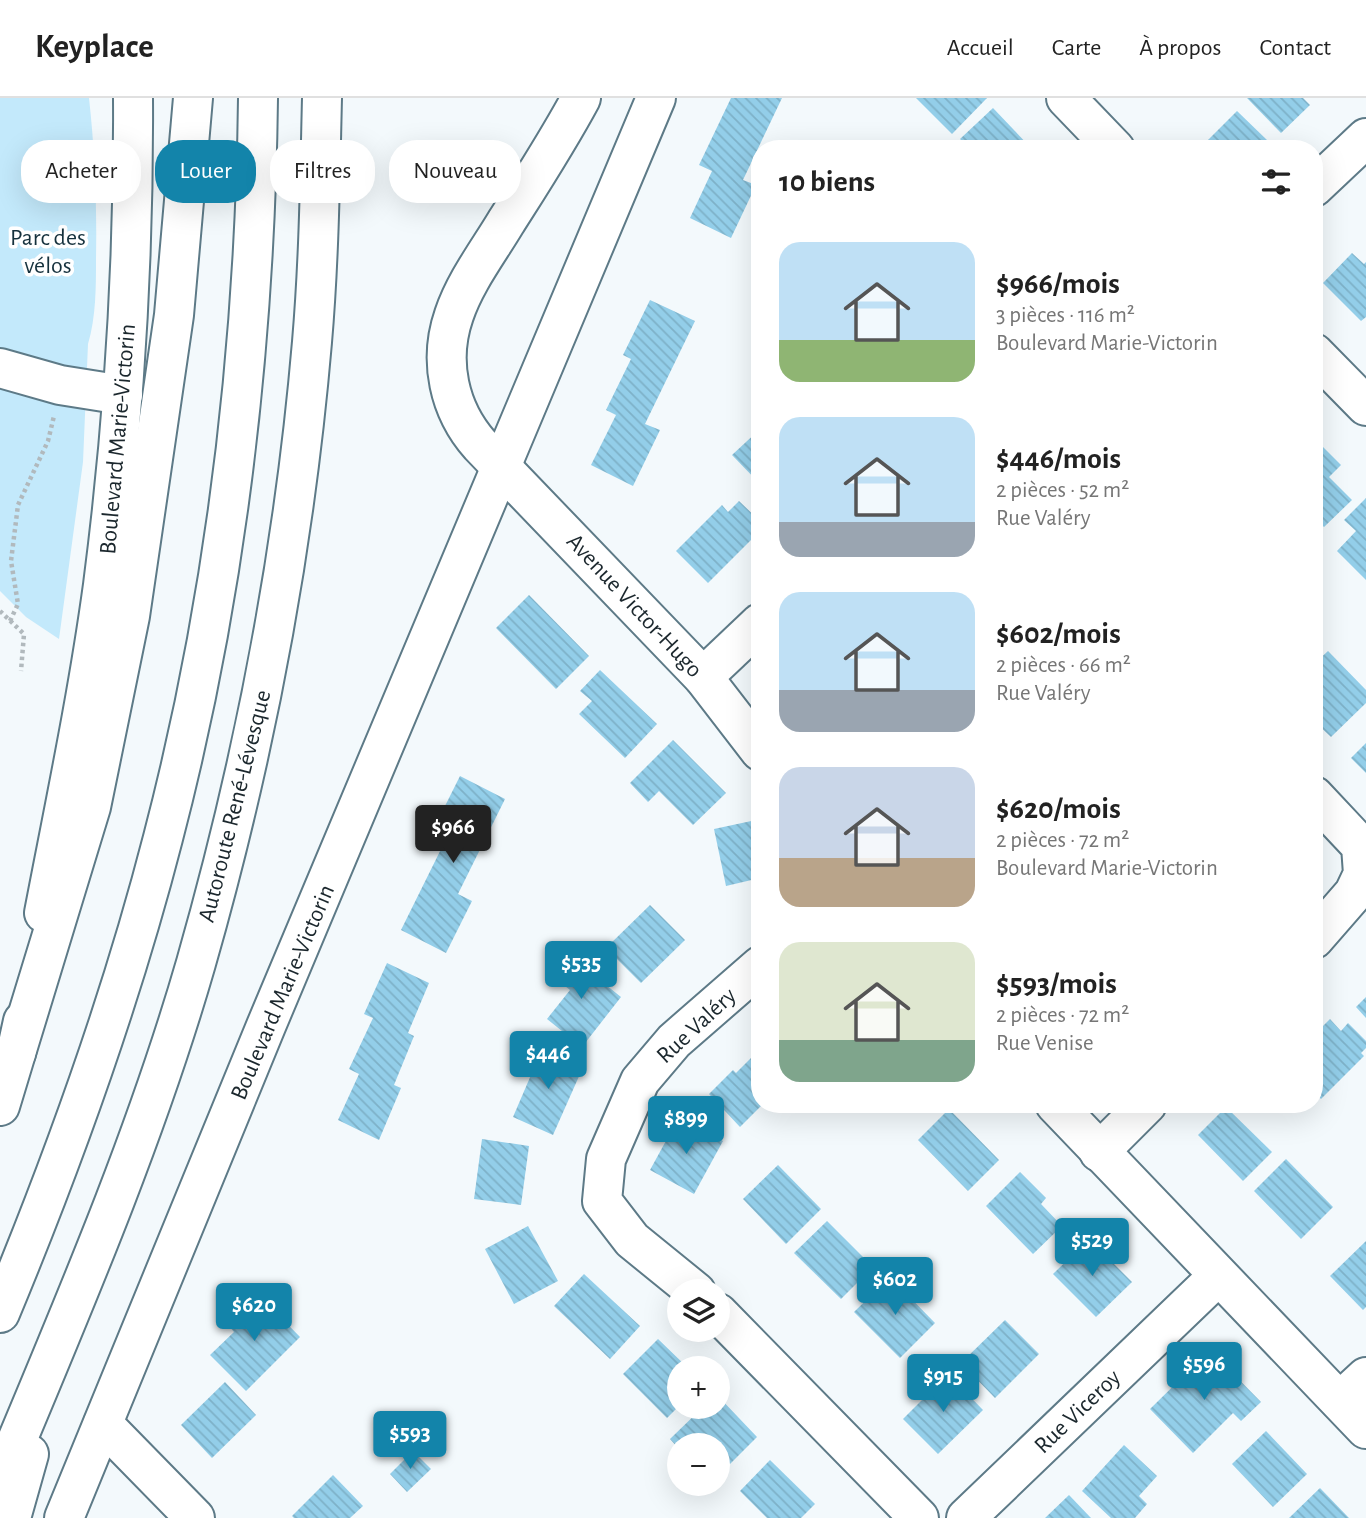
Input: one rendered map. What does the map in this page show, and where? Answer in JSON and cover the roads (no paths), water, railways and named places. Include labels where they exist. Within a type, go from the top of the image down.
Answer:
[{"type":"main road","name":"Boulevard Marie-Victorin","points":[[0,1106],[16,1053],[78,742],[103,587],[123,395],[132,268],[133,98]]},
{"type":"main road","points":[[16,1053],[91,807],[127,629],[174,316],[193,98]]},
{"type":"main road","points":[[0,1313],[75,1122],[120,989],[164,835],[206,648],[226,528],[241,411],[253,272],[258,98]]},
{"type":"main road","name":"Autoroute René-Lévesque","points":[[0,1481],[68,1317],[151,1100],[195,966],[239,803],[260,703],[294,503],[312,341],[322,98]]},
{"type":"main road","points":[[502,466],[470,433],[455,407],[446,357],[449,336],[454,315],[464,294],[581,98]]},
{"type":"main road","name":"Boulevard Marie-Victorin","points":[[64,1518],[266,1026],[656,98]]},
{"type":"main road","points":[[1066,98],[1106,140]]},
{"type":"main road","points":[[1323,179],[1366,138]]},
{"type":"main road","points":[[1323,362],[1366,406]]},
{"type":"main road","points":[[0,368],[60,386],[123,395]]},
{"type":"main road","name":"Avenue Victor-Hugo","points":[[502,466],[703,677],[751,739]]},
{"type":"main road","points":[[703,677],[751,632]]},
{"type":"main road","points":[[1323,806],[1361,846],[1363,874],[1354,893],[1323,926]]},
{"type":"main road","name":"Rue Valéry","points":[[680,1279],[632,1240],[602,1201],[606,1159],[640,1081],[674,1041],[751,974]]},
{"type":"main road","points":[[1063,1113],[1218,1276],[1358,1402]]},
{"type":"main road","points":[[1099,1152],[1138,1113]]},
{"type":"main road","name":"Rue Viceroy","points":[[966,1518],[1218,1276]]},
{"type":"main road","points":[[11,1518],[68,1317]]},
{"type":"main road","points":[[730,1325],[919,1518]]},
{"type":"main road","points":[[103,1424],[195,1518]]},
{"type":"park label","name":"Parc des vélos","points":[[48,251]]}]
